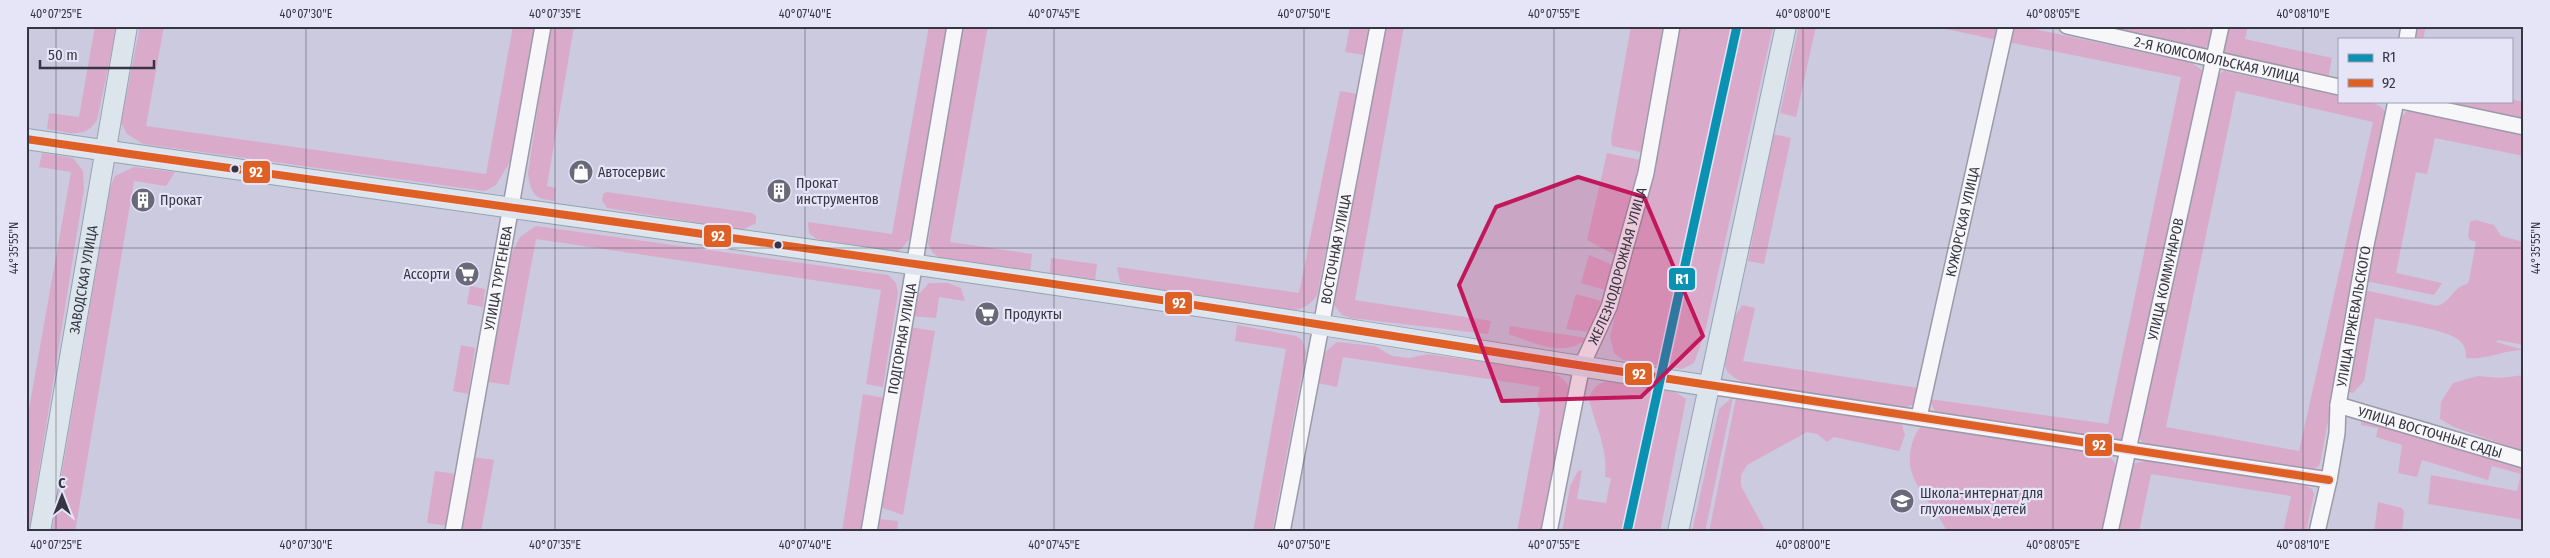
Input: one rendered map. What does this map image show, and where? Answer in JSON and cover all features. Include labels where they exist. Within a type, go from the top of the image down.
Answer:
[{"type":"main road","name":"ЗАВОДСКАЯ УЛИЦА","points":[[40,532],[127,26]]},
{"type":"main road","points":[[1678,532],[1786,26]]},
{"type":"main road","points":[[26,139],[1322,325],[1710,386]]},
{"type":"street","name":"УЛИЦА ТУРГЕНЕВА","points":[[453,532],[543,26]]},
{"type":"street","name":"ПОДГОРНАЯ УЛИЦА","points":[[869,532],[955,26]]},
{"type":"street","name":"ВОСТОЧНАЯ УЛИЦА","points":[[1282,532],[1378,26]]},
{"type":"street","name":"ЖЕЛЕЗНОДОРОЖНАЯ УЛИЦА","points":[[1549,532],[1582,365],[1609,306],[1646,173],[1672,26]]},
{"type":"street","name":"КУЖОРСКАЯ УЛИЦА","points":[[1919,417],[2006,26]]},
{"type":"street","name":"2-Я КОМСОМОЛЬСКАЯ УЛИЦА","points":[[2067,26],[2338,87]]},
{"type":"street","name":"УЛИЦА КОММУНАРОВ","points":[[2110,532],[2221,26]]},
{"type":"street","name":"УЛИЦА ПРЖЕВАЛЬСКОГО","points":[[2317,532],[2329,480],[2337,433],[2338,405],[2366,245],[2396,102]]},
{"type":"street","points":[[2407,102],[2524,127]]},
{"type":"street","points":[[1710,386],[2329,480]]},
{"type":"street","name":"УЛИЦА ВОСТОЧНЫЕ САДЫ","points":[[2338,405],[2524,460]]},
{"type":"highlighted area","points":[[1578,177],[1644,197],[1703,336],[1641,397],[1502,401],[1459,285],[1496,207]]},
{"type":"shaded area","points":[[95,26],[117,26],[97,120],[87,130],[81,132],[68,133],[47,129],[49,113],[79,117]]},
{"type":"shaded area","points":[[140,26],[164,26],[146,126],[486,174],[513,26],[535,26],[511,160],[496,185],[485,191],[143,144],[127,134],[121,123]]},
{"type":"shaded area","points":[[550,26],[574,26],[547,186],[556,188],[555,201],[542,199],[532,191],[528,173]]},
{"type":"shaded area","points":[[929,26],[947,26],[911,237],[896,252],[817,239],[809,233],[808,222],[892,234]]},
{"type":"shaded area","points":[[960,26],[988,26],[950,242],[1032,254],[1030,272],[940,258],[933,253],[928,244]]},
{"type":"shaded area","points":[[1350,26],[1369,26],[1364,55],[1345,52]]},
{"type":"shaded area","points":[[1384,26],[1404,26],[1355,300],[1491,321],[1488,334],[1351,318],[1342,315],[1334,305]]},
{"type":"shaded area","points":[[1631,26],[1663,26],[1641,152],[1612,146],[1611,139]]},
{"type":"shaded area","points":[[1678,26],[1773,26],[1704,336],[1694,363],[1682,369],[1623,360],[1614,353],[1610,336],[1646,200]]},
{"type":"shaded area","points":[[1799,26],[1816,26],[1796,117],[1780,113]]},
{"type":"shaded area","points":[[1933,26],[1995,26],[1998,30],[1997,40]]},
{"type":"shaded area","points":[[2012,26],[2021,26],[2192,63],[2203,71],[2123,439],[2121,440],[1936,414],[1929,399],[2108,424],[2181,77],[2008,42]]},
{"type":"shaded area","points":[[2089,26],[2174,26],[2189,30],[2190,26],[2213,26],[2209,43],[2203,51]]},
{"type":"shaded area","points":[[2226,26],[2248,26],[2245,39],[2332,58],[2328,79],[2224,56]]},
{"type":"shaded area","points":[[2414,26],[2426,26],[2423,38],[2411,38]]},
{"type":"shaded area","points":[[2224,71],[2338,96],[2338,102],[2366,102],[2378,105],[2387,114],[2319,466],[2310,471],[2150,445],[2143,443],[2138,436],[2217,76]],"holes":[[[2236,91],[2373,122],[2299,451],[2166,427]]]},
{"type":"shaded area","points":[[1340,91],[1357,94],[1317,295],[1310,303],[1293,310],[1164,291],[1120,282],[1117,267],[1299,293]]},
{"type":"shaded area","points":[[2512,99],[2524,102],[2524,121],[2438,102],[2512,102]]},
{"type":"shaded area","points":[[2415,110],[2524,133],[2524,156],[2435,138],[2427,174],[2416,172],[2396,273],[2442,283],[2434,295],[2366,281],[2396,122],[2407,111]]},
{"type":"shaded area","points":[[1773,134],[1791,138],[1764,264],[1748,261]]},
{"type":"shaded area","points":[[42,153],[73,158],[83,171],[84,189],[29,532],[26,532],[26,426],[71,172],[39,167]]},
{"type":"shaded area","points":[[1607,153],[1640,160],[1615,255],[1587,240]]},
{"type":"shaded area","points":[[134,167],[175,172],[166,186],[134,181],[75,532],[52,532],[110,188],[115,176]]},
{"type":"shaded area","points":[[607,192],[752,213],[756,216],[756,223],[742,230],[607,208],[602,200],[603,194]]},
{"type":"shaded area","points":[[2475,220],[2494,225],[2501,236],[2524,242],[2524,345],[2498,340],[2496,342],[2524,350],[2481,358],[2466,358],[2463,344],[2443,332],[2375,318],[2364,381],[2353,393],[2349,392],[2347,376],[2364,290],[2437,306],[2445,302],[2458,288],[2469,281],[2476,242],[2470,240],[2468,236],[2470,222]]},
{"type":"shaded area","points":[[536,226],[888,275],[896,283],[898,293],[883,387],[866,384],[881,290],[536,239],[509,385],[489,382],[509,259],[520,237]]},
{"type":"shaded area","points":[[1589,255],[1613,265],[1605,290],[1581,283]]},
{"type":"shaded area","points":[[1051,258],[1097,264],[1095,280],[1050,273]]},
{"type":"shaded area","points":[[929,283],[948,283],[961,288],[965,301],[939,297],[936,318],[910,316],[913,301]]},
{"type":"shaded area","points":[[470,286],[485,289],[483,307],[467,304]]},
{"type":"shaded area","points":[[1576,294],[1601,301],[1590,332],[1566,329]]},
{"type":"shaded area","points":[[1742,305],[1755,308],[1743,361],[1918,388],[1914,404],[1905,408],[1746,384],[1735,378],[1726,370],[1725,361],[1732,321]]},
{"type":"shaded area","points":[[1237,325],[1296,336],[1302,340],[1306,352],[1272,532],[1253,532],[1286,349],[1235,341]]},
{"type":"shaded area","points":[[1510,326],[1587,338],[1579,344],[1569,347],[1549,347],[1509,334]]},
{"type":"shaded area","points":[[909,327],[935,331],[903,515],[880,507]]},
{"type":"shaded area","points":[[1337,342],[1375,346],[1392,356],[1409,358],[1428,354],[1547,371],[1565,380],[1570,391],[1541,532],[1517,532],[1540,409],[1537,401],[1540,387],[1343,357],[1337,387],[1317,383],[1323,354]]},
{"type":"shaded area","points":[[461,345],[475,348],[468,394],[453,391]]},
{"type":"shaded area","points":[[2524,375],[2524,452],[2454,427],[2440,419],[2441,402],[2453,383],[2478,376],[2500,378]]},
{"type":"shaded area","points":[[1615,380],[1672,390],[1686,399],[1660,532],[1562,532],[1570,486],[1578,471],[1582,470],[1577,499],[1606,503],[1611,478],[1605,477],[1603,445],[1589,398],[1599,384]]},
{"type":"shaded area","points":[[863,394],[884,398],[860,532],[842,532]]},
{"type":"shaded area","points":[[1733,397],[1705,532],[1692,532],[1719,409]]},
{"type":"shaded area","points":[[1736,398],[1901,422],[1905,435],[1899,451],[1834,437],[1827,442],[1817,434],[1807,432],[1747,465],[1741,475],[1741,486],[1766,532],[1709,532]]},
{"type":"shaded area","points":[[2361,419],[2524,468],[2524,520],[2428,504],[2431,475],[2517,491],[2521,474],[2492,466],[2488,480],[2422,460],[2417,477],[2398,473],[2402,445],[2376,437],[2378,428],[2361,425]]},
{"type":"shaded area","points":[[1921,427],[2108,455],[2115,463],[2115,477],[2104,532],[1947,532],[1942,521],[1916,482],[1912,471],[1910,460],[1911,448],[1913,439]]},
{"type":"shaded area","points":[[473,457],[494,460],[481,532],[460,532]]},
{"type":"shaded area","points":[[2148,460],[2305,485],[2312,489],[2314,494],[2306,532],[2283,532],[2291,496],[2151,474],[2139,532],[2116,532],[2132,464]]},
{"type":"shaded area","points":[[435,471],[456,474],[449,526],[427,523]]},
{"type":"shaded area","points":[[2378,502],[2402,508],[2404,512],[2402,532],[2374,532]]},
{"type":"shaded area","points":[[879,519],[898,521],[897,532],[877,532]]},
{"type":"transit line","name":"R1","points":[[1627,532],[1737,26]]},
{"type":"transit line","name":"92","points":[[26,139],[1161,300],[2329,480]]},
{"type":"place","name":"Автосервис","points":[[581,172]]},
{"type":"place","name":"Прокат инструментов","points":[[779,191]]},
{"type":"place","name":"Прокат","points":[[143,200]]},
{"type":"place","name":"Ассорти","points":[[467,274]]},
{"type":"place","name":"Продукты","points":[[987,314]]},
{"type":"place","name":"Школа-интернат для глухонемых детей","points":[[1902,501]]}]
